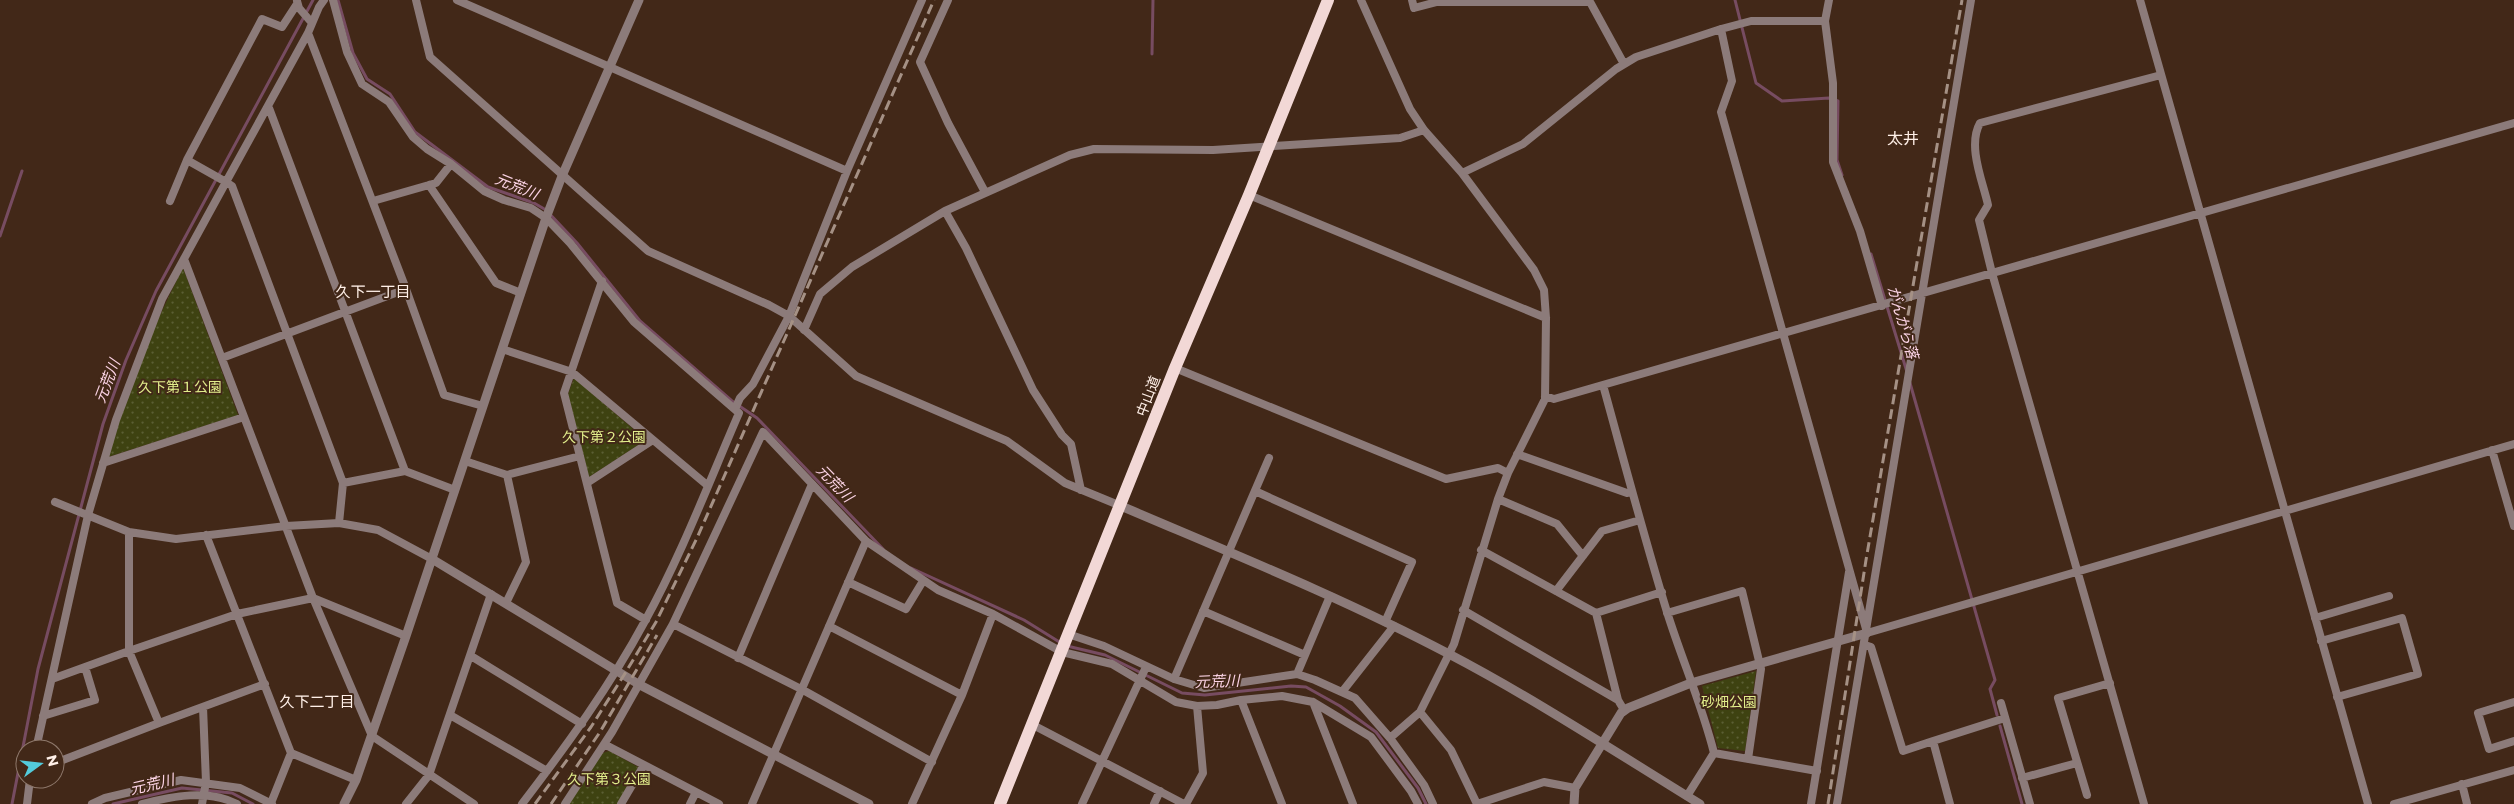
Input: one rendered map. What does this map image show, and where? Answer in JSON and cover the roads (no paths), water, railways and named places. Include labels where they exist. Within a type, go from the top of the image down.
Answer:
[{"type":"highway","name":"中山道","points":[[1000,804],[1175,368],[1249,195],[1328,0]]},
{"type":"street","points":[[38,739],[86,515],[116,420],[162,299],[224,180],[269,108],[308,33],[310,21],[324,0]]},
{"type":"street","points":[[333,0],[347,52],[362,84],[389,102],[413,138],[451,164],[484,191],[532,208],[546,218],[602,281],[634,322],[739,412],[685,540],[646,620],[617,671],[582,724],[522,804]]},
{"type":"street","points":[[416,0],[430,57],[648,251],[769,305],[789,316],[856,376],[1007,441],[1065,483],[1330,596],[1449,654],[1512,688],[1700,804]]},
{"type":"street","points":[[457,0],[847,171]]},
{"type":"street","points":[[344,804],[356,780],[372,736],[546,218],[562,176],[639,0]]},
{"type":"street","points":[[735,408],[740,398],[753,384],[789,316],[847,171],[922,0]]},
{"type":"street","points":[[948,0],[920,62],[948,123],[985,192]]},
{"type":"street","points":[[1361,0],[1410,109],[1424,130],[1462,173],[1534,270],[1544,290],[1546,318],[1545,396],[1508,472],[1481,550],[1449,654],[1420,712],[1390,738]]},
{"type":"street","points":[[1412,0],[1414,8],[1438,2],[1589,1],[1624,64]]},
{"type":"street","points":[[1829,0],[1825,21],[1833,83],[1833,162],[1860,231],[1882,306]]},
{"type":"street","points":[[1837,804],[1971,0]]},
{"type":"street","points":[[2140,0],[2368,804]]},
{"type":"street","points":[[170,201],[188,160],[262,19],[282,27],[298,4],[310,21]]},
{"type":"street","points":[[1462,173],[1523,144],[1624,64],[1657,49],[1751,21],[1825,21]]},
{"type":"street","points":[[1720,29],[1732,81],[1721,112],[1867,633]]},
{"type":"street","points":[[308,33],[373,201],[444,395],[483,406]]},
{"type":"street","points":[[2144,804],[2079,571],[1992,273],[1979,220],[1988,205],[1976,152],[1976,130],[1980,123],[2162,75]]},
{"type":"street","points":[[269,108],[405,471]]},
{"type":"street","points":[[1545,396],[1554,399],[2514,123]]},
{"type":"street","points":[[804,330],[820,294],[852,267],[945,211],[1070,155],[1094,149],[1213,150],[1400,138],[1424,130]]},
{"type":"street","points":[[188,160],[232,186],[343,482],[339,523]]},
{"type":"street","points":[[373,201],[436,183],[451,164]]},
{"type":"street","points":[[429,185],[496,283],[521,293]]},
{"type":"street","points":[[1249,195],[1546,318]]},
{"type":"street","points":[[945,211],[966,248],[1034,390],[1062,435],[1071,444],[1081,490]]},
{"type":"street","points":[[184,259],[314,598],[372,736],[474,804]]},
{"type":"street","points":[[602,281],[564,393],[617,603],[646,620]]},
{"type":"street","points":[[222,358],[406,289]]},
{"type":"street","points":[[502,349],[572,372],[707,485]]},
{"type":"street","points":[[1175,368],[1446,479],[1498,468],[1508,472]]},
{"type":"street","points":[[1603,385],[1667,613],[1704,715],[1714,754],[1687,796]]},
{"type":"street","points":[[103,463],[244,417]]},
{"type":"street","points":[[565,804],[640,685],[673,624],[762,432],[866,541],[923,581],[993,614],[1062,652],[1112,664],[1176,702],[1197,706],[1217,705],[1240,700],[1282,696],[1313,702],[1371,737],[1411,791],[1418,804]]},
{"type":"street","points":[[587,483],[653,440]]},
{"type":"street","points":[[1574,804],[1575,788],[1624,710],[1691,683],[1761,662],[1838,643],[2514,444]]},
{"type":"street","points":[[2492,450],[2514,526]]},
{"type":"street","points":[[1517,454],[1627,493],[1632,491]]},
{"type":"street","points":[[465,461],[507,475],[580,456]]},
{"type":"street","points":[[1174,679],[1269,458]]},
{"type":"street","points":[[343,482],[405,471],[455,490]]},
{"type":"street","points":[[506,603],[526,562],[507,475]]},
{"type":"street","points":[[738,658],[812,484]]},
{"type":"street","points":[[1255,491],[1412,562],[1385,622]]},
{"type":"street","points":[[1498,499],[1557,524],[1583,556]]},
{"type":"street","points":[[55,502],[129,532],[169,538],[206,536],[286,526],[339,523],[378,530],[432,559],[640,685],[869,804]]},
{"type":"street","points":[[1556,591],[1602,531],[1640,520]]},
{"type":"street","points":[[129,532],[130,651],[159,723]]},
{"type":"street","points":[[92,804],[105,798],[181,780],[240,788],[271,804],[291,753],[206,536]]},
{"type":"street","points":[[752,804],[866,541]]},
{"type":"street","points":[[1481,550],[1596,613],[1662,592]]},
{"type":"street","points":[[1812,804],[1850,568]]},
{"type":"street","points":[[848,582],[906,609],[923,581]]},
{"type":"street","points":[[1667,613],[1742,591],[1761,662],[1748,759]]},
{"type":"street","points":[[406,804],[429,775],[491,594]]},
{"type":"street","points":[[1297,674],[1330,596]]},
{"type":"street","points":[[2315,618],[2389,596]]},
{"type":"street","points":[[52,680],[237,614],[314,598],[406,636]]},
{"type":"street","points":[[1463,610],[1618,700]]},
{"type":"street","points":[[1203,611],[1305,655]]},
{"type":"street","points":[[1596,613],[1618,700],[1624,710]]},
{"type":"street","points":[[912,804],[962,695],[993,614]]},
{"type":"street","points":[[2321,641],[2402,618],[2418,674],[2337,697]]},
{"type":"street","points":[[673,624],[803,690],[932,762]]},
{"type":"street","points":[[829,626],[962,695]]},
{"type":"street","points":[[1342,692],[1355,673],[1394,626]]},
{"type":"street","points":[[1068,634],[1104,646],[1174,679],[1204,688],[1297,674],[1355,698],[1390,738],[1424,785],[1433,804]]},
{"type":"street","points":[[1865,645],[1871,648],[1903,751],[2005,718]]},
{"type":"street","points":[[471,656],[582,724]]},
{"type":"street","points":[[1082,804],[1146,666]]},
{"type":"street","points":[[43,716],[95,700],[85,667]]},
{"type":"street","points":[[2087,795],[2058,698],[2110,683]]},
{"type":"street","points":[[65,759],[265,684]]},
{"type":"street","points":[[1240,700],[1282,804]]},
{"type":"street","points":[[1313,702],[1354,804]]},
{"type":"street","points":[[2514,702],[2478,713],[2489,749],[2514,742]]},
{"type":"street","points":[[2001,703],[2030,804]]},
{"type":"street","points":[[1032,725],[1185,804],[1203,773],[1197,706]]},
{"type":"street","points":[[202,800],[206,782],[203,707]]},
{"type":"street","points":[[1420,712],[1451,750],[1477,804],[1544,782],[1575,788]]},
{"type":"street","points":[[450,715],[547,771]]},
{"type":"street","points":[[1933,741],[1950,804]]},
{"type":"street","points":[[604,744],[719,804]]},
{"type":"street","points":[[291,753],[356,780]]},
{"type":"street","points":[[1714,754],[1817,771]]},
{"type":"street","points":[[2022,778],[2077,763]]},
{"type":"street","points":[[621,804],[644,765]]},
{"type":"street","points":[[2394,804],[2417,801],[2462,784],[2514,770]]},
{"type":"street","points":[[2462,784],[2467,804]]},
{"type":"street","points":[[27,804],[29,789]]},
{"type":"street","points":[[1154,804],[1160,791]]},
{"type":"street","points":[[690,804],[696,792]]},
{"type":"street","points":[[142,804],[181,794],[202,800],[227,798],[237,804]]},
{"type":"waterway","name":"元荒川","points":[[12,804],[38,669],[103,424],[126,360],[156,291],[313,0]]},
{"type":"waterway","name":"元荒川","points":[[338,0],[353,53],[367,79],[390,94],[415,132],[488,187],[534,203],[546,210],[577,243],[640,321],[732,401],[757,418],[883,549]]},
{"type":"waterway","points":[[1152,54],[1153,0]]},
{"type":"waterway","name":"がんがら落","points":[[1735,0],[1756,83],[1782,101],[1829,98],[1838,101],[1837,160],[1842,175]]},
{"type":"waterway","points":[[0,236],[22,171]]},
{"type":"waterway","name":"がんがら落","points":[[1871,254],[1907,372]]},
{"type":"waterway","name":"がんがら落","points":[[1910,383],[1995,680],[1990,689],[1997,715]]},
{"type":"waterway","name":"元荒川","points":[[911,568],[1024,620],[1061,643]]},
{"type":"waterway","name":"元荒川","points":[[1067,646],[1105,655],[1182,693],[1205,695],[1291,686],[1306,687],[1340,706],[1376,732],[1418,788],[1426,804]]},
{"type":"waterway","name":"がんがら落","points":[[2000,726],[2022,804]]},
{"type":"waterway","name":"元荒川","points":[[113,804],[182,788],[232,793],[253,804]]},
{"type":"railway","points":[[535,804],[591,727],[656,622],[697,538],[934,0]]},
{"type":"railway","points":[[1828,804],[1866,560],[1962,0]]},
{"type":"railway","points":[[551,804],[600,732],[657,635]]},
{"type":"district","name":"太井","points":[[1903,138]]},
{"type":"district","name":"久下一丁目","points":[[373,291]]},
{"type":"district","name":"久下二丁目","points":[[317,701]]},
{"type":"park label","name":"久下第１公園","points":[[180,387]]},
{"type":"park label","name":"久下第２公園","points":[[604,437]]},
{"type":"park label","name":"砂畑公園","points":[[1729,702]]},
{"type":"park label","name":"久下第３公園","points":[[609,779]]}]
